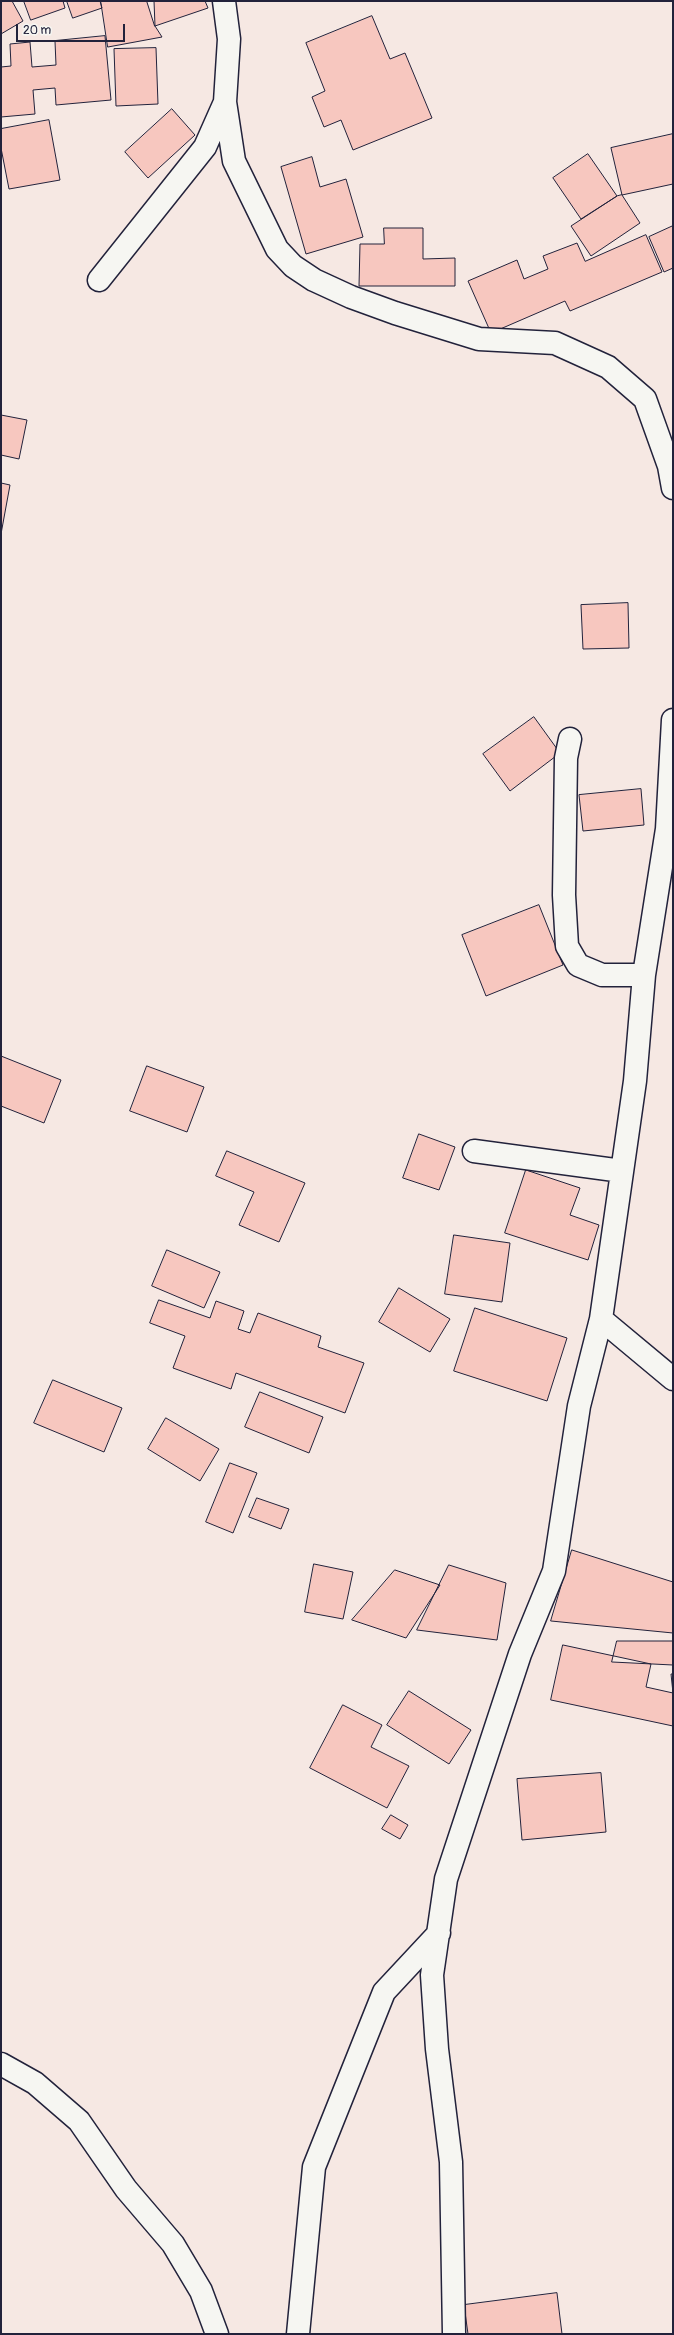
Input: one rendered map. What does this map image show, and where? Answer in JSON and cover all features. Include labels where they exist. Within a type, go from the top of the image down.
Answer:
[{"type":"street","points":[[224,1],[229,39],[225,102],[234,161],[277,249],[293,266],[314,280],[351,297],[395,313],[479,339],[555,343],[608,367],[645,399],[669,466],[673,488]]},
{"type":"street","points":[[100,280],[205,147],[225,102]]},
{"type":"street","points":[[454,2334],[451,2162],[437,2049],[432,1975],[446,1879],[520,1654],[554,1571],[579,1406],[601,1319],[635,1081],[644,975],[667,829],[673,720]]},
{"type":"street","points":[[570,739],[566,758],[564,895],[567,946],[578,964],[602,975],[644,975]]},
{"type":"street","points":[[474,1151],[622,1171]]},
{"type":"street","points":[[601,1319],[673,1378]]},
{"type":"street","points":[[298,2334],[314,2167],[384,1992],[439,1933]]},
{"type":"street","points":[[1,2064],[35,2083],[79,2121],[126,2189],[173,2244],[201,2292],[217,2334]]},
{"type":"building","points":[[1,1],[12,1],[23,21],[1,34]]},
{"type":"building","points":[[24,1],[63,1],[65,8],[31,20]]},
{"type":"building","points":[[67,1],[100,1],[102,8],[73,18]]},
{"type":"building","points":[[101,1],[154,1],[155,26],[162,37],[108,47]]},
{"type":"building","points":[[147,1],[205,1],[208,8],[155,26]]},
{"type":"building","points":[[372,16],[390,59],[405,53],[432,118],[353,150],[341,120],[324,127],[312,97],[325,91],[306,43]]},
{"type":"building","points":[[105,36],[111,100],[56,105],[55,88],[33,90],[35,114],[1,117],[1,67],[11,66],[10,44],[30,42],[32,67],[56,65],[55,41]]},
{"type":"building","points":[[156,48],[158,104],[116,106],[114,49]]},
{"type":"building","points":[[172,109],[195,135],[148,178],[125,152]]},
{"type":"building","points":[[49,120],[60,180],[9,189],[1,148],[1,129]]},
{"type":"building","points":[[673,134],[673,184],[622,195],[611,148]]},
{"type":"building","points":[[588,154],[617,196],[581,219],[553,178]]},
{"type":"building","points":[[312,157],[320,187],[346,179],[363,237],[306,254],[281,167]]},
{"type":"building","points":[[622,195],[640,223],[591,256],[571,226],[617,196]]},
{"type":"building","points":[[673,226],[673,268],[664,272],[649,237]]},
{"type":"building","points":[[384,228],[423,228],[423,259],[455,258],[455,286],[359,286],[360,244],[384,244]]},
{"type":"building","points":[[646,235],[662,272],[570,311],[565,301],[491,333],[468,281],[517,260],[524,279],[548,269],[543,256],[577,243],[585,261]]},
{"type":"building","points":[[1,415],[27,420],[19,459],[1,455]]},
{"type":"building","points":[[1,483],[10,485],[1,534]]},
{"type":"building","points":[[628,603],[629,648],[583,649],[581,605]]},
{"type":"building","points":[[534,717],[560,753],[510,791],[483,754]]},
{"type":"building","points":[[641,789],[644,825],[583,831],[579,795]]},
{"type":"building","points":[[539,905],[563,965],[486,996],[462,935]]},
{"type":"building","points":[[1,1056],[61,1080],[44,1123],[1,1106]]},
{"type":"building","points":[[147,1066],[204,1087],[187,1132],[130,1111]]},
{"type":"building","points":[[419,1134],[455,1147],[439,1190],[403,1178]]},
{"type":"building","points":[[227,1151],[305,1183],[279,1242],[239,1225],[254,1192],[216,1176]]},
{"type":"building","points":[[526,1170],[580,1188],[570,1215],[599,1225],[588,1260],[505,1233]]},
{"type":"building","points":[[454,1235],[510,1243],[502,1302],[445,1294]]},
{"type":"building","points":[[167,1250],[220,1272],[204,1308],[152,1286]]},
{"type":"building","points":[[399,1288],[450,1319],[430,1352],[379,1322]]},
{"type":"building","points":[[159,1300],[210,1318],[216,1301],[244,1311],[238,1329],[250,1333],[258,1313],[321,1336],[318,1347],[364,1363],[345,1413],[236,1373],[231,1389],[173,1368],[185,1336],[150,1323]]},
{"type":"building","points":[[475,1308],[567,1338],[547,1401],[454,1371]]},
{"type":"building","points":[[53,1380],[122,1408],[104,1452],[34,1423]]},
{"type":"building","points":[[260,1392],[323,1417],[309,1453],[245,1427]]},
{"type":"building","points":[[166,1418],[219,1449],[200,1481],[148,1449]]},
{"type":"building","points":[[230,1463],[257,1473],[233,1533],[206,1522]]},
{"type":"building","points":[[257,1498],[289,1509],[281,1529],[249,1517]]},
{"type":"building","points":[[572,1550],[673,1582],[673,1633],[551,1621]]},
{"type":"building","points":[[314,1564],[353,1572],[343,1619],[305,1612]]},
{"type":"building","points":[[449,1565],[506,1583],[497,1640],[417,1630]]},
{"type":"building","points":[[395,1570],[440,1585],[406,1638],[352,1620]]},
{"type":"building","points":[[617,1641],[673,1641],[673,1665],[612,1662]]},
{"type":"building","points":[[563,1645],[651,1664],[646,1687],[673,1693],[673,1726],[551,1700]]},
{"type":"building","points":[[671,1674],[673,1674],[673,1693]]},
{"type":"building","points":[[409,1691],[471,1730],[449,1764],[387,1725]]},
{"type":"building","points":[[343,1705],[382,1725],[371,1747],[409,1766],[387,1808],[310,1768]]},
{"type":"building","points":[[601,1773],[606,1832],[522,1840],[517,1779]]},
{"type":"building","points":[[391,1815],[408,1825],[400,1839],[382,1829]]},
{"type":"building","points":[[557,2293],[562,2334],[468,2334],[464,2305]]}]
